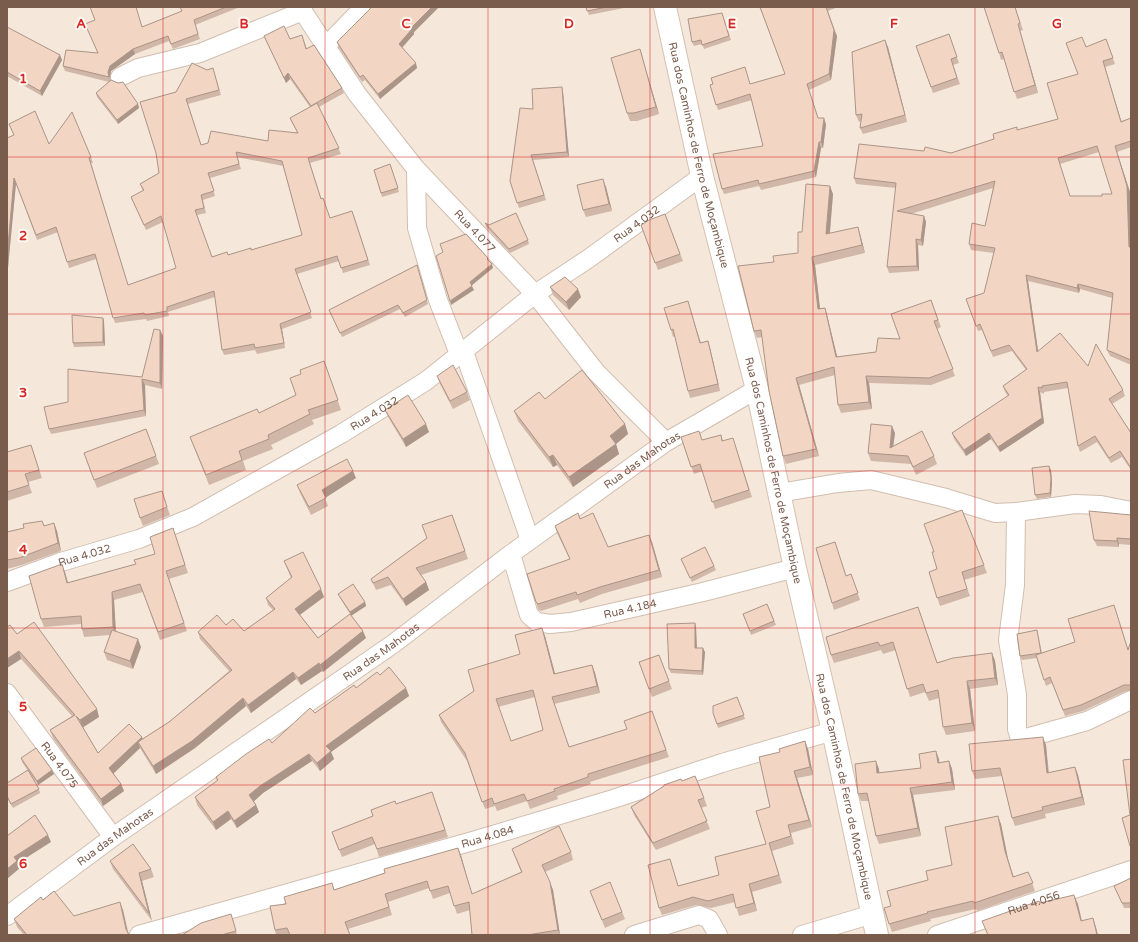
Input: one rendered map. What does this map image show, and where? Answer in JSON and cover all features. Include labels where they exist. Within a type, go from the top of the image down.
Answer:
[{"type":"street","points":[[326,46],[364,7]]},
{"type":"street","name":"Rua dos Caminhos de Ferro de Moçambique","points":[[665,7],[702,176],[757,389],[795,568],[833,731],[875,925]]},
{"type":"street","points":[[120,77],[138,68],[200,53],[301,9]]},
{"type":"street","name":"Rua 4.077","points":[[301,9],[357,94],[416,169],[535,294],[596,372],[666,442]]},
{"type":"street","points":[[416,169],[417,228],[425,261],[438,300],[461,352],[530,540]]},
{"type":"street","name":"Rua 4.032","points":[[7,582],[61,562],[139,539],[193,517],[341,434],[426,380],[535,294],[588,259],[702,176]]},
{"type":"street","name":"Rua das Mahotas","points":[[7,916],[113,837],[393,644],[511,554],[666,442],[757,389]]},
{"type":"street","points":[[779,493],[838,483],[871,480],[946,498],[995,512],[1016,512],[1075,504],[1101,505],[1131,511]]},
{"type":"street","points":[[1016,512],[1015,585],[1008,640],[1017,695],[1017,729],[1019,736],[1026,738],[1087,722],[1131,700]]},
{"type":"street","name":"Rua 4.184","points":[[511,554],[529,615],[537,622],[550,624],[571,622],[624,611],[795,568]]},
{"type":"street","name":"Rua 4.075","points":[[7,693],[113,837]]},
{"type":"street","name":"Rua 4.084","points":[[140,935],[473,841],[613,799],[722,763],[833,731]]},
{"type":"street","name":"Rua 4.056","points":[[937,935],[1131,870]]},
{"type":"street","points":[[634,935],[699,915],[709,919],[718,935]]},
{"type":"street","points":[[802,935],[875,925]]},
{"type":"shaded area","points":[[7,7],[1131,7],[1131,935],[7,935]]},
{"type":"building","points":[[90,7],[136,7],[142,27],[182,11],[180,7],[226,7],[194,20],[198,34],[171,44],[168,36],[133,49],[110,66],[108,72],[109,77],[63,66],[66,50],[98,53],[85,24],[95,20]]},
{"type":"building","points":[[371,7],[432,7],[411,28],[412,29],[399,44],[416,63],[378,94],[363,75],[360,77],[337,42]]},
{"type":"building","points":[[586,7],[607,7],[587,11]]},
{"type":"building","points":[[760,7],[826,7],[834,30],[829,74],[807,84],[818,118],[824,118],[821,142],[819,142],[814,171],[759,184],[758,180],[722,189],[713,154],[763,146],[750,94],[716,105],[710,85],[713,84],[711,78],[745,67],[750,84],[785,74]]},
{"type":"building","points":[[984,7],[1015,7],[1020,23],[1018,24],[1035,85],[1014,92],[1002,52],[999,53]]},
{"type":"building","points":[[722,13],[729,36],[702,45],[701,40],[692,42],[688,19]]},
{"type":"building","points":[[284,26],[290,39],[302,35],[306,49],[314,45],[342,88],[311,106],[288,73],[284,78],[264,36]]},
{"type":"building","points":[[7,27],[60,55],[40,91],[7,72]]},
{"type":"building","points":[[949,34],[957,57],[951,59],[957,78],[931,87],[916,46]]},
{"type":"building","points":[[1082,37],[1086,47],[1106,39],[1113,58],[1103,61],[1121,122],[1131,118],[1131,141],[1115,146],[1127,186],[1129,247],[1131,247],[1131,360],[1107,350],[1113,293],[1078,284],[1077,288],[1026,275],[1037,352],[1060,333],[1088,366],[1096,344],[1123,390],[1109,399],[1131,433],[1131,468],[1120,451],[1109,458],[1095,436],[1078,446],[1067,382],[1042,386],[1042,388],[1038,387],[1042,418],[998,447],[989,433],[964,450],[952,433],[1009,395],[1003,386],[1027,369],[1009,345],[991,351],[980,324],[976,326],[966,299],[984,293],[995,248],[969,244],[972,223],[985,226],[995,181],[897,211],[924,216],[921,240],[916,239],[917,266],[887,267],[896,183],[854,178],[859,144],[924,151],[925,147],[951,153],[994,139],[993,134],[1017,127],[1017,130],[1058,119],[1047,83],[1078,74],[1066,43]],"holes":[[[1097,146],[1112,194],[1102,194],[1102,196],[1070,196],[1058,158]]]},
{"type":"building","points":[[885,40],[905,115],[860,128],[862,114],[856,115],[852,52]]},
{"type":"building","points":[[640,49],[656,107],[634,113],[627,113],[611,58]]},
{"type":"building","points":[[192,63],[207,70],[213,68],[219,90],[186,99],[201,145],[208,143],[211,131],[268,141],[269,130],[298,133],[290,118],[317,103],[339,148],[308,158],[321,199],[323,198],[330,218],[352,211],[368,260],[341,268],[337,256],[295,269],[311,312],[280,324],[284,343],[255,348],[254,344],[222,350],[214,291],[167,307],[167,311],[113,318],[95,254],[67,262],[56,227],[36,235],[14,178],[7,257],[7,138],[14,135],[9,124],[35,111],[49,144],[72,112],[91,157],[89,158],[128,285],[176,268],[161,216],[144,225],[131,197],[144,190],[140,184],[159,173],[156,153],[140,102],[176,92]],"holes":[[[236,152],[282,161],[302,235],[251,250],[251,248],[228,255],[227,252],[212,257],[195,210],[204,208],[201,195],[214,191],[208,173],[239,164]]]},
{"type":"building","points":[[111,80],[118,83],[123,82],[138,104],[117,120],[96,93]]},
{"type":"building","points":[[562,87],[567,152],[531,155],[544,195],[517,203],[510,181],[520,108],[533,109],[532,89]]},
{"type":"building","points":[[390,164],[398,188],[381,193],[374,170]]},
{"type":"building","points":[[603,179],[609,204],[583,210],[577,185]]},
{"type":"building","points":[[806,184],[830,186],[826,234],[858,227],[862,245],[812,257],[818,309],[825,308],[836,357],[876,352],[878,338],[900,339],[891,314],[931,300],[938,320],[934,321],[953,369],[929,378],[866,376],[869,402],[838,405],[834,367],[796,378],[816,449],[783,456],[769,391],[761,330],[754,331],[738,266],[774,262],[773,256],[798,253],[798,232],[802,232]]},
{"type":"building","points":[[516,213],[528,240],[509,249],[485,223],[489,225]]},
{"type":"building","points":[[665,214],[680,254],[655,263],[641,225],[649,220]]},
{"type":"building","points":[[466,234],[492,264],[470,282],[472,286],[450,301],[436,256],[443,252],[440,244]]},
{"type":"building","points":[[417,265],[427,300],[403,313],[398,305],[340,333],[329,310]]},
{"type":"building","points":[[565,277],[578,289],[566,302],[550,287]]},
{"type":"building","points":[[688,301],[700,343],[708,341],[718,384],[688,391],[673,329],[671,330],[664,308]]},
{"type":"building","points":[[72,315],[103,318],[103,342],[73,343]]},
{"type":"building","points":[[154,329],[160,330],[160,383],[142,379],[144,410],[49,429],[44,407],[68,402],[68,369],[142,377]]},
{"type":"building","points":[[324,361],[338,400],[308,410],[310,414],[268,435],[269,439],[239,451],[242,460],[206,475],[190,437],[257,409],[259,413],[296,395],[290,378],[301,374],[300,370]]},
{"type":"building","points":[[453,365],[467,392],[450,401],[437,376]]},
{"type":"building","points":[[582,370],[625,424],[610,436],[616,444],[569,477],[553,455],[549,457],[514,411],[539,392],[545,399]]},
{"type":"building","points":[[408,395],[426,424],[403,439],[385,410]]},
{"type":"building","points":[[871,424],[892,426],[890,448],[922,431],[934,456],[913,467],[908,456],[868,453]]},
{"type":"building","points":[[146,429],[156,456],[94,480],[84,453]]},
{"type":"building","points":[[699,431],[702,440],[721,435],[722,441],[733,438],[749,490],[712,502],[700,464],[691,467],[681,437]]},
{"type":"building","points":[[31,445],[39,470],[25,474],[29,485],[7,492],[7,452]]},
{"type":"building","points":[[347,459],[353,471],[322,490],[326,498],[309,507],[297,485]]},
{"type":"building","points":[[1049,466],[1051,478],[1050,493],[1035,495],[1032,468]]},
{"type":"building","points":[[162,491],[167,507],[140,518],[134,499]]},
{"type":"building","points":[[962,510],[984,565],[962,572],[967,589],[937,598],[929,572],[937,569],[932,552],[934,552],[924,524]]},
{"type":"building","points":[[1089,511],[1131,515],[1131,539],[1117,538],[1117,541],[1094,540]]},
{"type":"building","points":[[578,513],[580,519],[593,513],[608,547],[649,535],[659,570],[577,595],[576,592],[538,604],[527,574],[570,559],[555,526]]},
{"type":"building","points":[[452,515],[465,551],[416,568],[426,582],[403,599],[388,577],[373,583],[371,579],[427,538],[422,525]]},
{"type":"building","points":[[42,521],[44,526],[54,523],[58,543],[19,558],[7,560],[7,532],[24,528],[23,524]]},
{"type":"building","points":[[173,528],[185,565],[166,571],[184,623],[158,632],[140,584],[112,592],[113,627],[82,629],[81,616],[41,619],[29,576],[62,564],[67,583],[136,564],[134,560],[155,554],[150,537]]},
{"type":"building","points":[[835,542],[846,576],[851,574],[858,593],[832,603],[816,548]]},
{"type":"building","points":[[705,547],[714,566],[690,578],[681,559]]},
{"type":"building","points":[[303,552],[321,589],[295,609],[318,638],[350,614],[363,631],[320,665],[319,663],[298,678],[293,672],[248,705],[243,698],[192,741],[153,766],[138,742],[169,722],[232,670],[198,632],[217,615],[226,625],[233,619],[244,631],[275,609],[266,598],[292,577],[284,561]]},
{"type":"building","points":[[353,584],[365,602],[350,612],[338,594]]},
{"type":"building","points":[[767,604],[774,621],[750,631],[743,614]]},
{"type":"building","points":[[1114,605],[1128,650],[1131,641],[1131,685],[1124,685],[1081,705],[1063,710],[1050,677],[1044,680],[1036,655],[1075,642],[1068,619]]},
{"type":"building","points":[[918,607],[937,663],[953,658],[992,653],[995,678],[967,681],[972,723],[943,727],[938,690],[926,693],[923,684],[907,689],[893,642],[880,646],[878,642],[831,655],[826,637]]},
{"type":"building","points":[[34,622],[97,709],[80,720],[76,716],[98,753],[129,724],[142,737],[109,768],[121,784],[101,799],[50,730],[75,715],[19,651],[7,659],[7,627],[10,625],[17,634]]},
{"type":"building","points":[[695,623],[695,648],[703,648],[702,671],[669,669],[667,624]]},
{"type":"building","points":[[542,628],[554,674],[592,665],[597,686],[552,697],[569,747],[627,729],[624,721],[652,711],[666,750],[588,774],[588,777],[554,789],[555,791],[527,801],[524,794],[494,804],[492,798],[482,802],[465,753],[439,715],[474,691],[468,670],[520,654],[515,635]],"holes":[[[533,690],[543,730],[511,741],[496,699]]]},
{"type":"building","points":[[112,630],[138,639],[130,661],[104,652]]},
{"type":"building","points":[[1037,630],[1041,653],[1020,656],[1017,634]]},
{"type":"building","points":[[659,655],[669,681],[649,689],[639,662]]},
{"type":"building","points":[[389,667],[406,688],[326,746],[331,751],[317,763],[309,754],[260,786],[249,795],[256,805],[234,821],[228,811],[213,822],[195,797],[218,780],[216,777],[246,754],[269,739],[272,743],[310,708],[315,713],[354,685],[356,688],[377,672],[380,675]]},
{"type":"building","points":[[737,697],[744,715],[717,724],[713,713],[713,706]]},
{"type":"building","points":[[1043,737],[1047,773],[1075,767],[1082,797],[1042,807],[1043,810],[1012,818],[1000,768],[972,771],[969,744]]},
{"type":"building","points":[[805,741],[810,767],[794,771],[809,820],[788,825],[791,836],[769,843],[779,875],[749,884],[754,903],[736,908],[733,894],[708,901],[693,897],[659,908],[648,865],[670,859],[678,886],[719,875],[715,857],[766,844],[756,811],[770,807],[759,757],[780,752],[779,749]]},
{"type":"building","points":[[36,748],[52,770],[37,781],[21,758]]},
{"type":"building","points":[[936,751],[938,763],[949,761],[952,782],[910,788],[918,828],[876,836],[867,793],[858,794],[855,764],[876,761],[877,773],[921,768],[919,754]]},
{"type":"building","points":[[1131,759],[1130,846],[1122,818],[1130,815],[1123,760]]},
{"type":"building","points":[[28,770],[39,789],[11,804],[7,796],[7,783]]},
{"type":"building","points":[[695,776],[704,798],[698,800],[707,821],[653,843],[631,807],[664,785]]},
{"type":"building","points":[[432,792],[445,830],[377,849],[372,837],[339,850],[332,832],[373,816],[371,810],[395,801],[396,804]]},
{"type":"building","points":[[35,815],[48,835],[14,857],[17,861],[7,869],[7,836]]},
{"type":"building","points":[[998,816],[1005,851],[1013,877],[1028,872],[1033,883],[974,903],[973,901],[927,912],[928,913],[889,924],[884,908],[891,906],[887,891],[928,880],[926,871],[952,865],[945,827]]},
{"type":"building","points":[[559,826],[571,852],[542,865],[550,882],[558,930],[527,935],[472,935],[469,902],[454,906],[448,886],[430,891],[427,881],[385,894],[389,907],[345,922],[350,935],[290,935],[287,928],[275,930],[270,906],[286,904],[284,897],[332,883],[334,890],[385,873],[384,869],[458,848],[472,894],[522,872],[512,849]]},
{"type":"building","points":[[133,844],[151,869],[139,873],[149,913],[110,861]]},
{"type":"building","points":[[1131,878],[1131,902],[1122,903],[1114,886]]},
{"type":"building","points":[[610,882],[622,912],[602,920],[590,891]]},
{"type":"building","points":[[54,891],[74,916],[120,902],[126,929],[129,935],[27,935],[14,919],[41,897],[43,900]]},
{"type":"building","points":[[1074,895],[1081,921],[1093,918],[1097,935],[988,935],[982,921],[1039,901],[1040,903]]},
{"type":"building","points":[[231,914],[236,931],[221,935],[182,935],[201,923]]}]
